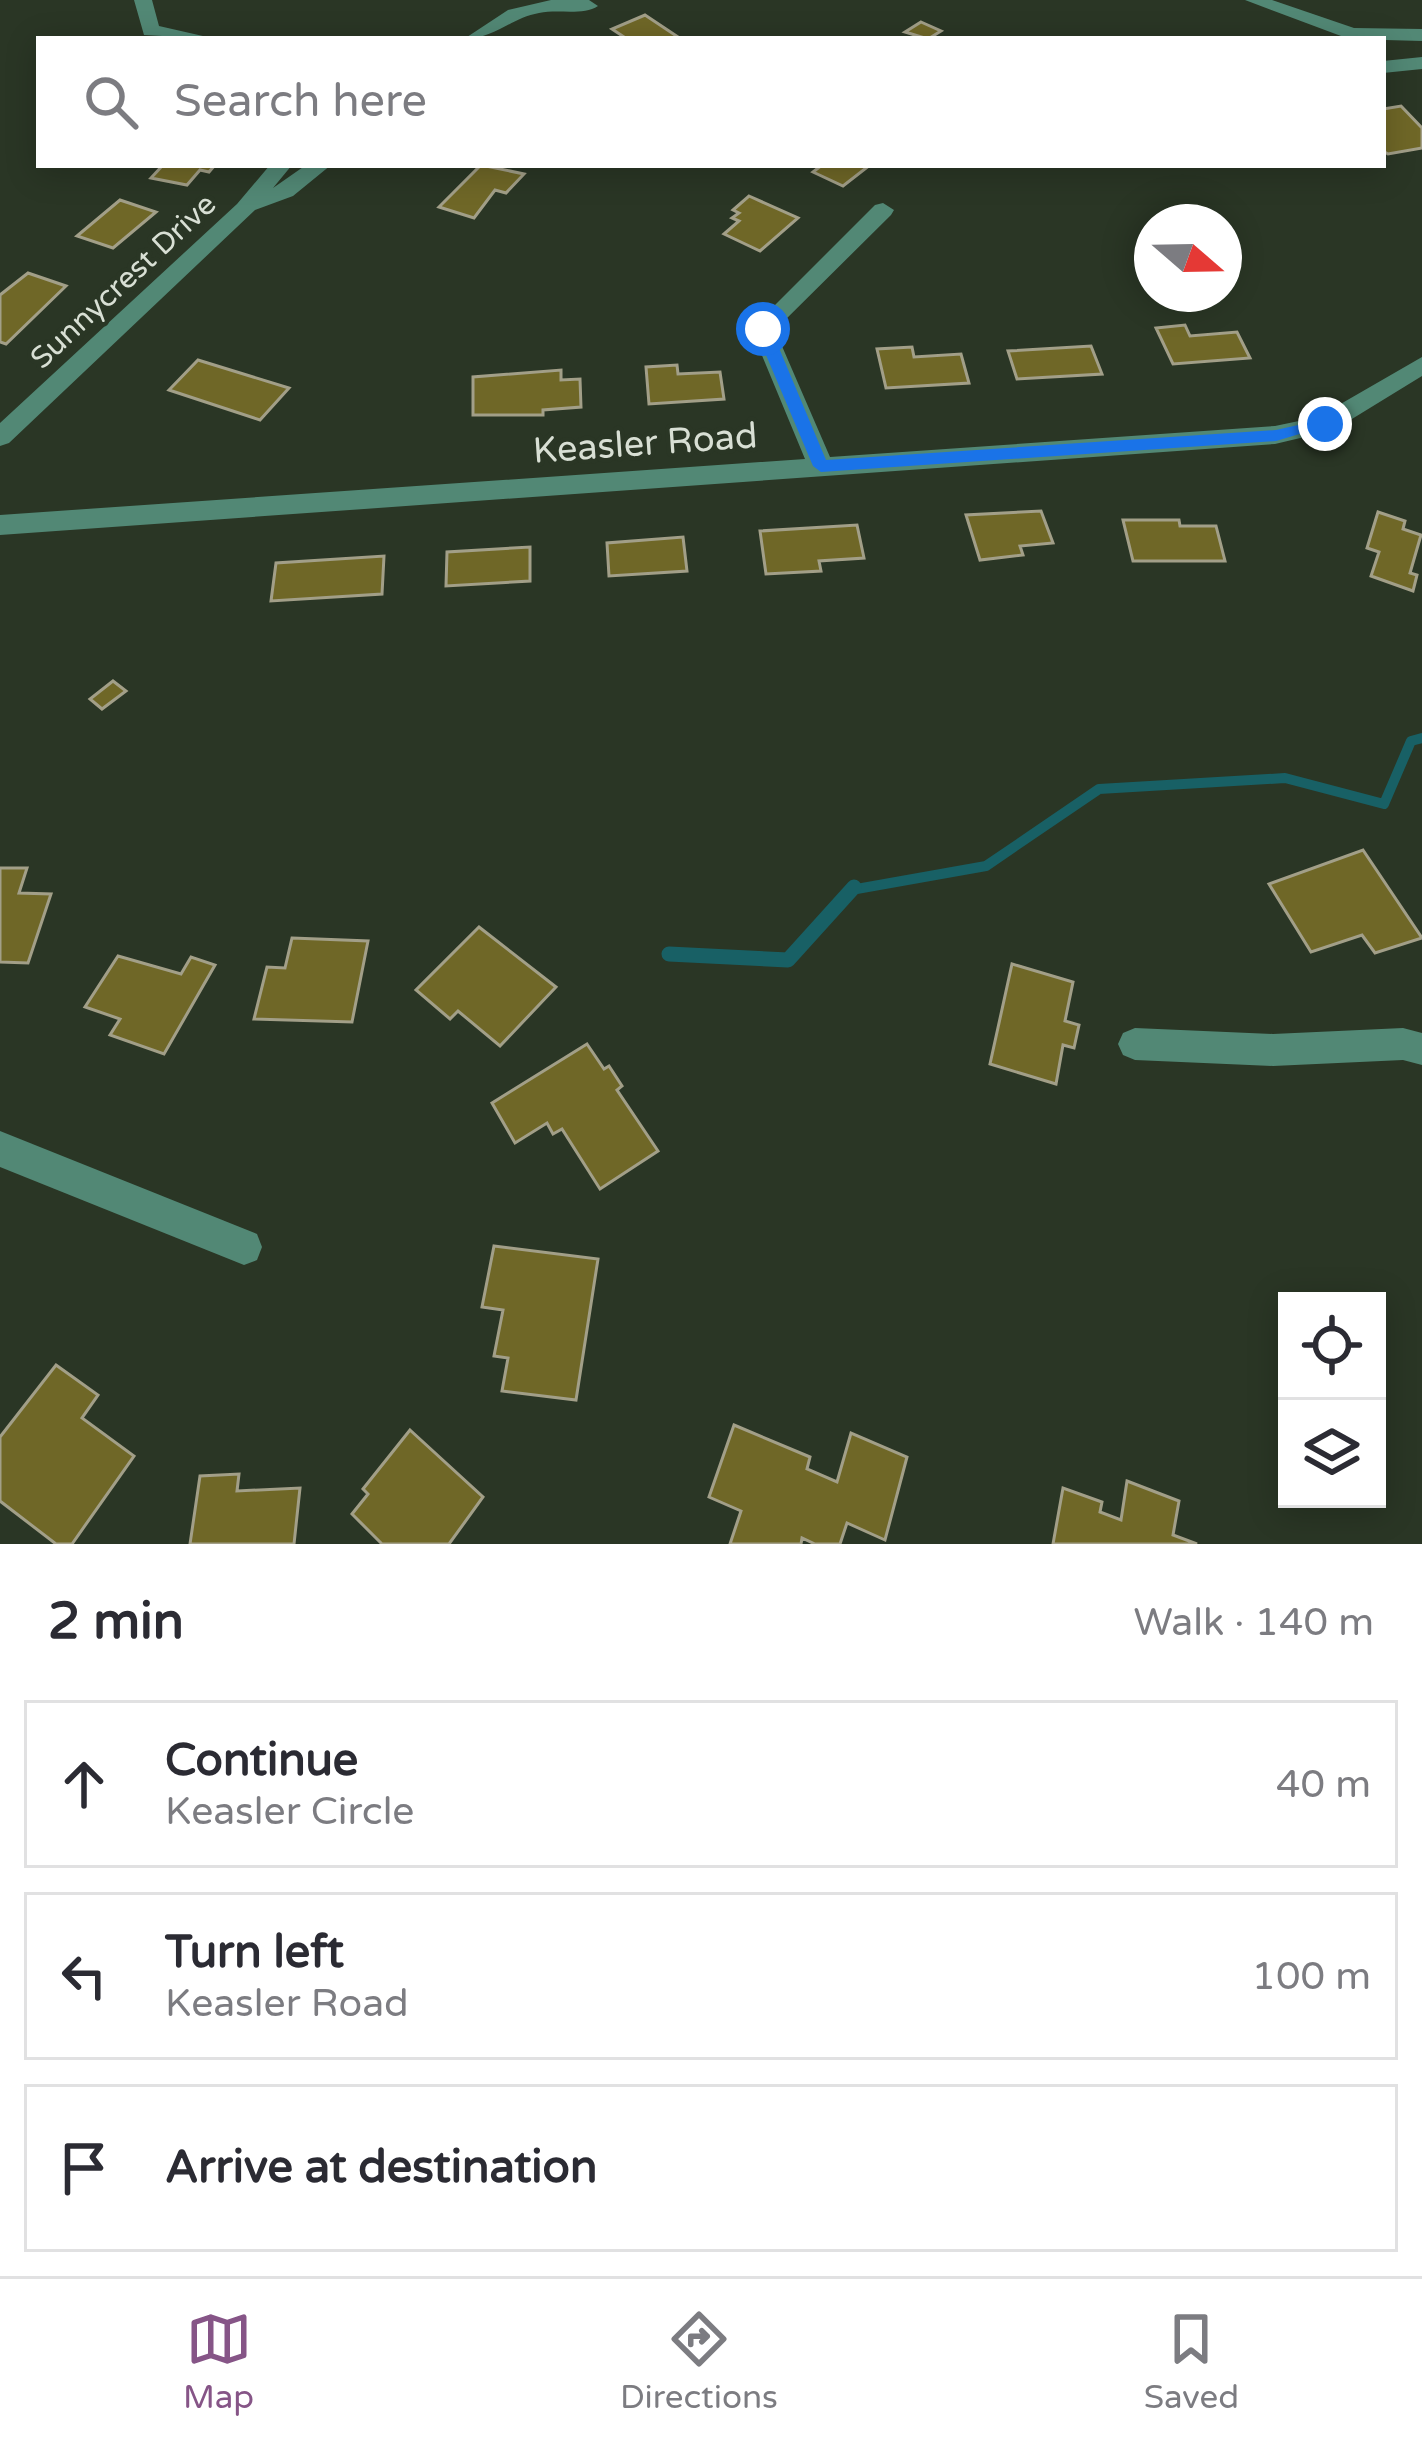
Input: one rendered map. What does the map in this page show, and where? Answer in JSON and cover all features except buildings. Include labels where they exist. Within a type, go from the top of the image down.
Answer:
[{"type":"street","points":[[143,0],[151,31],[185,36]]},
{"type":"street","points":[[1254,0],[1352,34],[1422,35]]},
{"type":"street","points":[[478,36],[520,8],[589,6]]},
{"type":"street","points":[[1386,67],[1422,63]]},
{"type":"street","name":"Sunnycrest Drive","points":[[0,436],[245,209],[279,168]]},
{"type":"street","points":[[245,209],[285,191],[316,168]]},
{"type":"street","points":[[821,466],[763,329],[883,210]]},
{"type":"street","name":"Keasler Road","points":[[0,525],[1276,435],[1325,424],[1422,365]]},
{"type":"street","points":[[1135,1044],[1273,1050],[1403,1044],[1422,1049]]},
{"type":"street","points":[[0,1149],[244,1247]]},
{"type":"waterway","points":[[851,890],[986,866],[1099,789],[1285,778],[1384,804],[1411,741],[1422,738]]},
{"type":"waterway","points":[[669,954],[788,960],[851,890]]},
{"type":"route","points":[[763,329],[821,466],[1276,435],[1325,424]]}]
